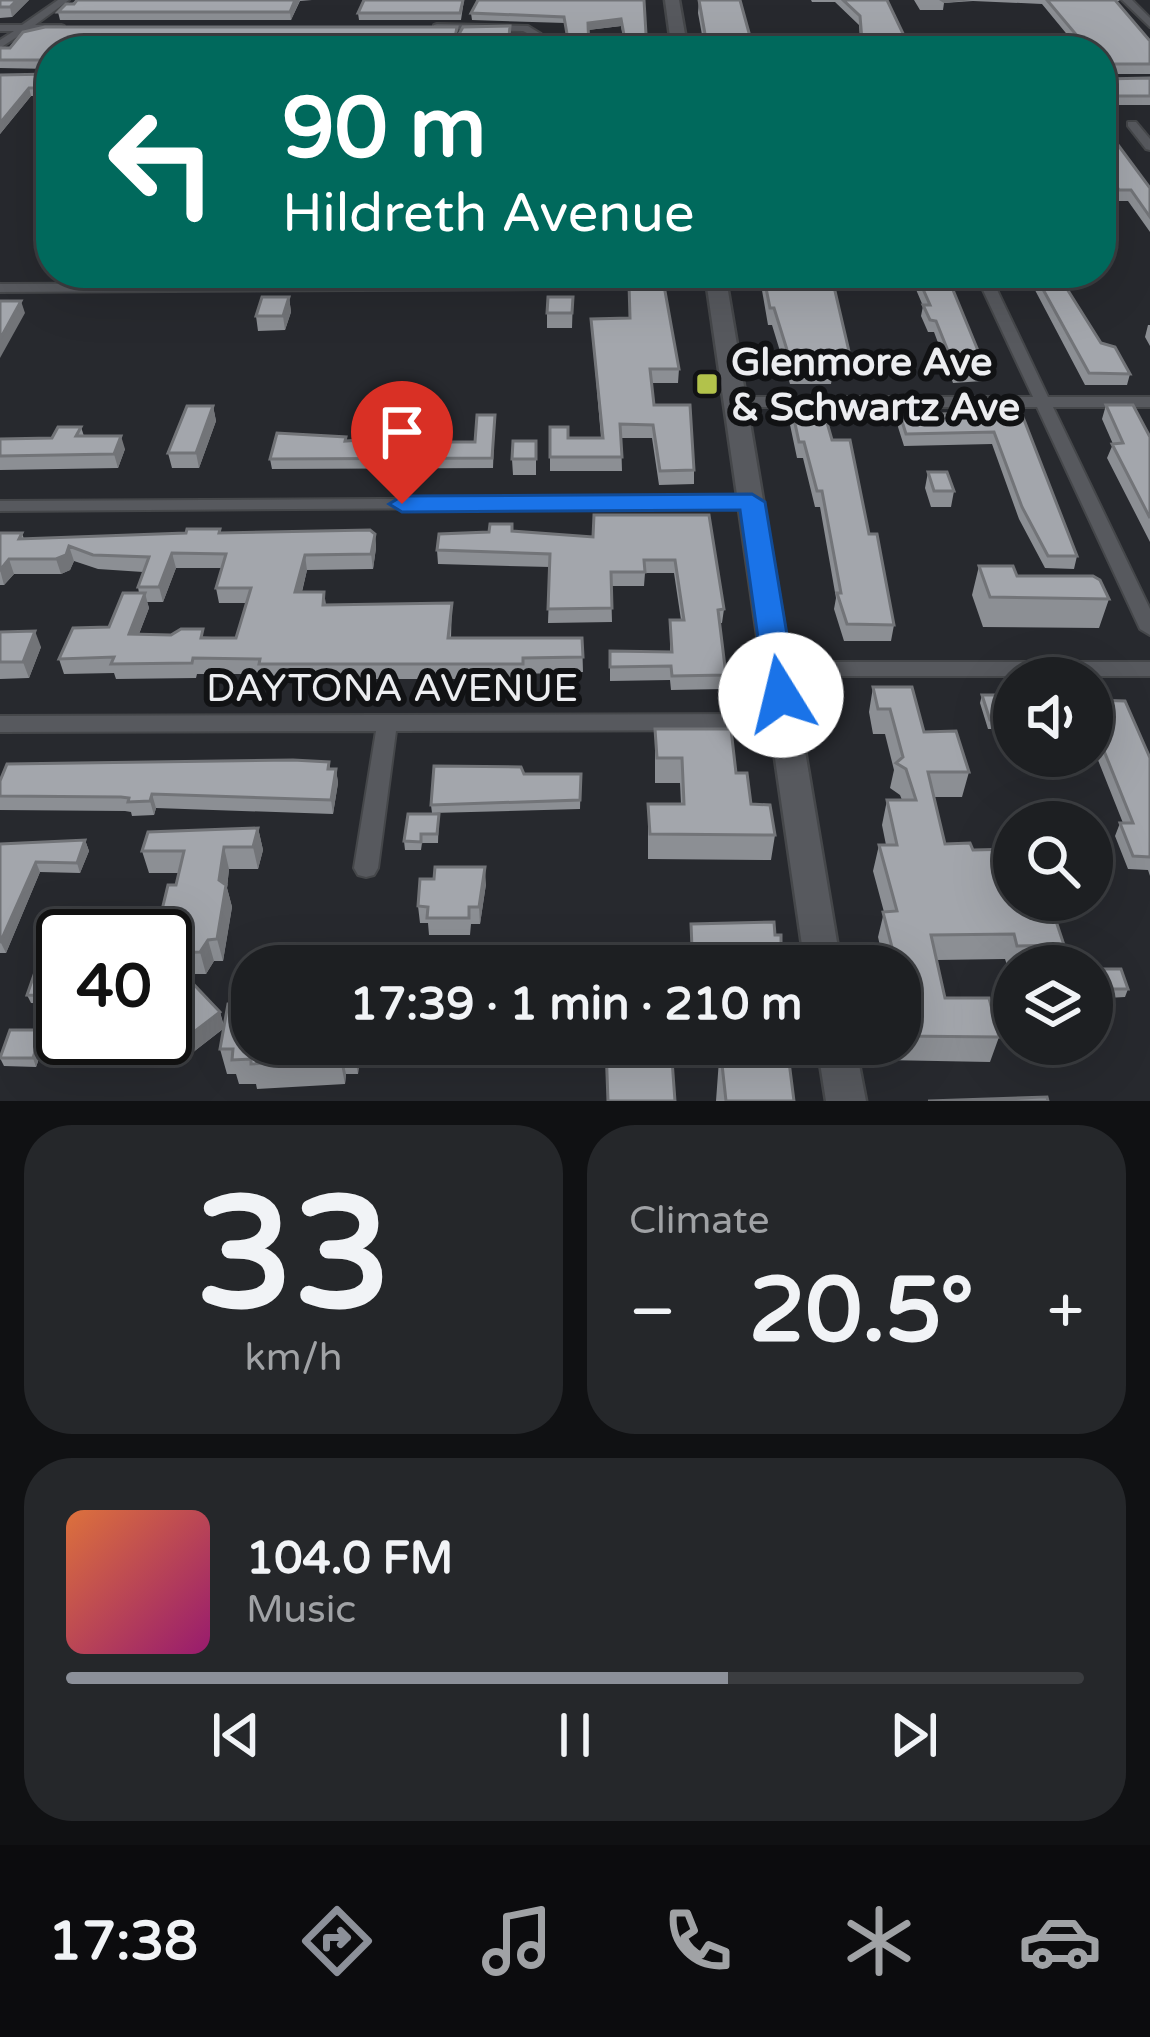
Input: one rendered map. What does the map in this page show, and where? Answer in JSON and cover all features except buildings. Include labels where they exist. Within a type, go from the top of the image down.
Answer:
[{"type":"street","points":[[0,45],[64,0]]},
{"type":"street","points":[[672,0],[678,36]]},
{"type":"street","points":[[1127,0],[1150,24]]},
{"type":"street","points":[[0,28],[71,28]]},
{"type":"street","points":[[424,28],[525,28],[536,36]]},
{"type":"street","points":[[1132,124],[1150,147]]},
{"type":"street","points":[[0,287],[36,287]]},
{"type":"street","points":[[717,288],[820,945]]},
{"type":"street","points":[[989,288],[1150,629]]},
{"type":"street","points":[[736,402],[1150,402]]},
{"type":"street","points":[[0,506],[752,502]]},
{"type":"street","points":[[777,669],[1150,669]]},
{"type":"street","name":"DAYTONA AVENUE","points":[[0,724],[785,722]]},
{"type":"street","points":[[366,868],[387,724]]},
{"type":"street","points":[[840,1065],[846,1101]]},
{"type":"place","name":"Glenmore Ave & Schwartz Ave","points":[[707,384]]},
{"type":"route","points":[[402,504],[752,502],[781,695]]}]
